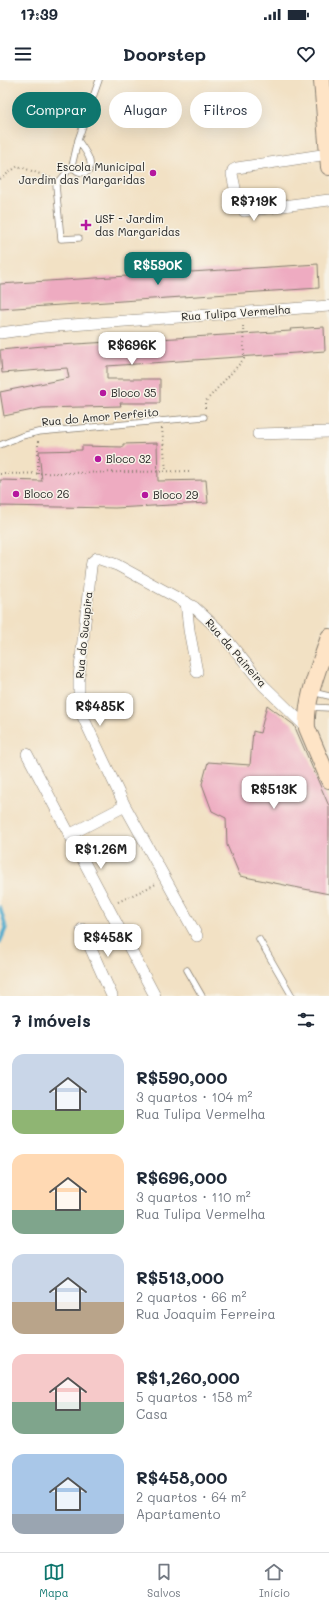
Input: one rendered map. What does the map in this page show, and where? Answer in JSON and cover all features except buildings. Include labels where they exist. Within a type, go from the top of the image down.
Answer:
[{"type":"street","points":[[322,80],[329,160],[237,168],[233,170],[232,174],[239,207],[244,211],[329,200]]},
{"type":"street","name":"Rua Tulipa Vermelha","points":[[0,333],[44,327],[329,306]]},
{"type":"street","points":[[258,434],[329,432]]},
{"type":"street","name":"Rua da Paineira","points":[[95,559],[100,558],[106,560],[186,602],[203,615],[220,631],[263,685],[307,728]]},
{"type":"street","name":"Rua do Sucupira","points":[[95,559],[91,567],[79,677],[79,701],[83,718],[125,806],[196,936]]},
{"type":"street","points":[[186,602],[189,630],[197,672]]},
{"type":"street","points":[[329,637],[310,700],[307,728],[329,780]]},
{"type":"street","points":[[27,754],[154,996]]},
{"type":"street","points":[[69,835],[125,806]]},
{"type":"street","points":[[82,929],[112,996]]},
{"type":"lane","points":[[79,238],[61,239],[56,185],[72,166],[78,140],[99,80]]},
{"type":"lane","points":[[72,166],[78,172],[82,173],[89,171],[91,168],[91,162],[78,140]]},
{"type":"lane","name":"Rua do Amor Perfeito","points":[[0,444],[38,432],[204,417]]},
{"type":"lane","points":[[310,700],[329,696]]},
{"type":"lane","points":[[310,700],[329,708]]},
{"type":"lane","points":[[259,939],[292,996]]},
{"type":"lane","points":[[187,970],[202,996]]},
{"type":"path","points":[[0,178],[18,166],[50,178]]},
{"type":"path","points":[[204,417],[205,402],[245,356],[243,313]]},
{"type":"path","points":[[161,421],[166,471]]},
{"type":"path","points":[[38,432],[38,474]]},
{"type":"path","points":[[0,474],[190,471]]},
{"type":"path","points":[[107,907],[166,879]]},
{"type":"waterway","points":[[0,907],[6,928],[0,942]]},
{"type":"place","name":"Escola Municipal Jardim das Margaridas","points":[[153,173]]},
{"type":"place","name":"USF - Jardim das Margaridas","points":[[86,225]]},
{"type":"place","name":"Bloco 35","points":[[103,393]]},
{"type":"place","name":"Bloco 32","points":[[98,459]]},
{"type":"place","name":"Bloco 26","points":[[16,494]]},
{"type":"place","name":"Bloco 29","points":[[145,495]]}]
